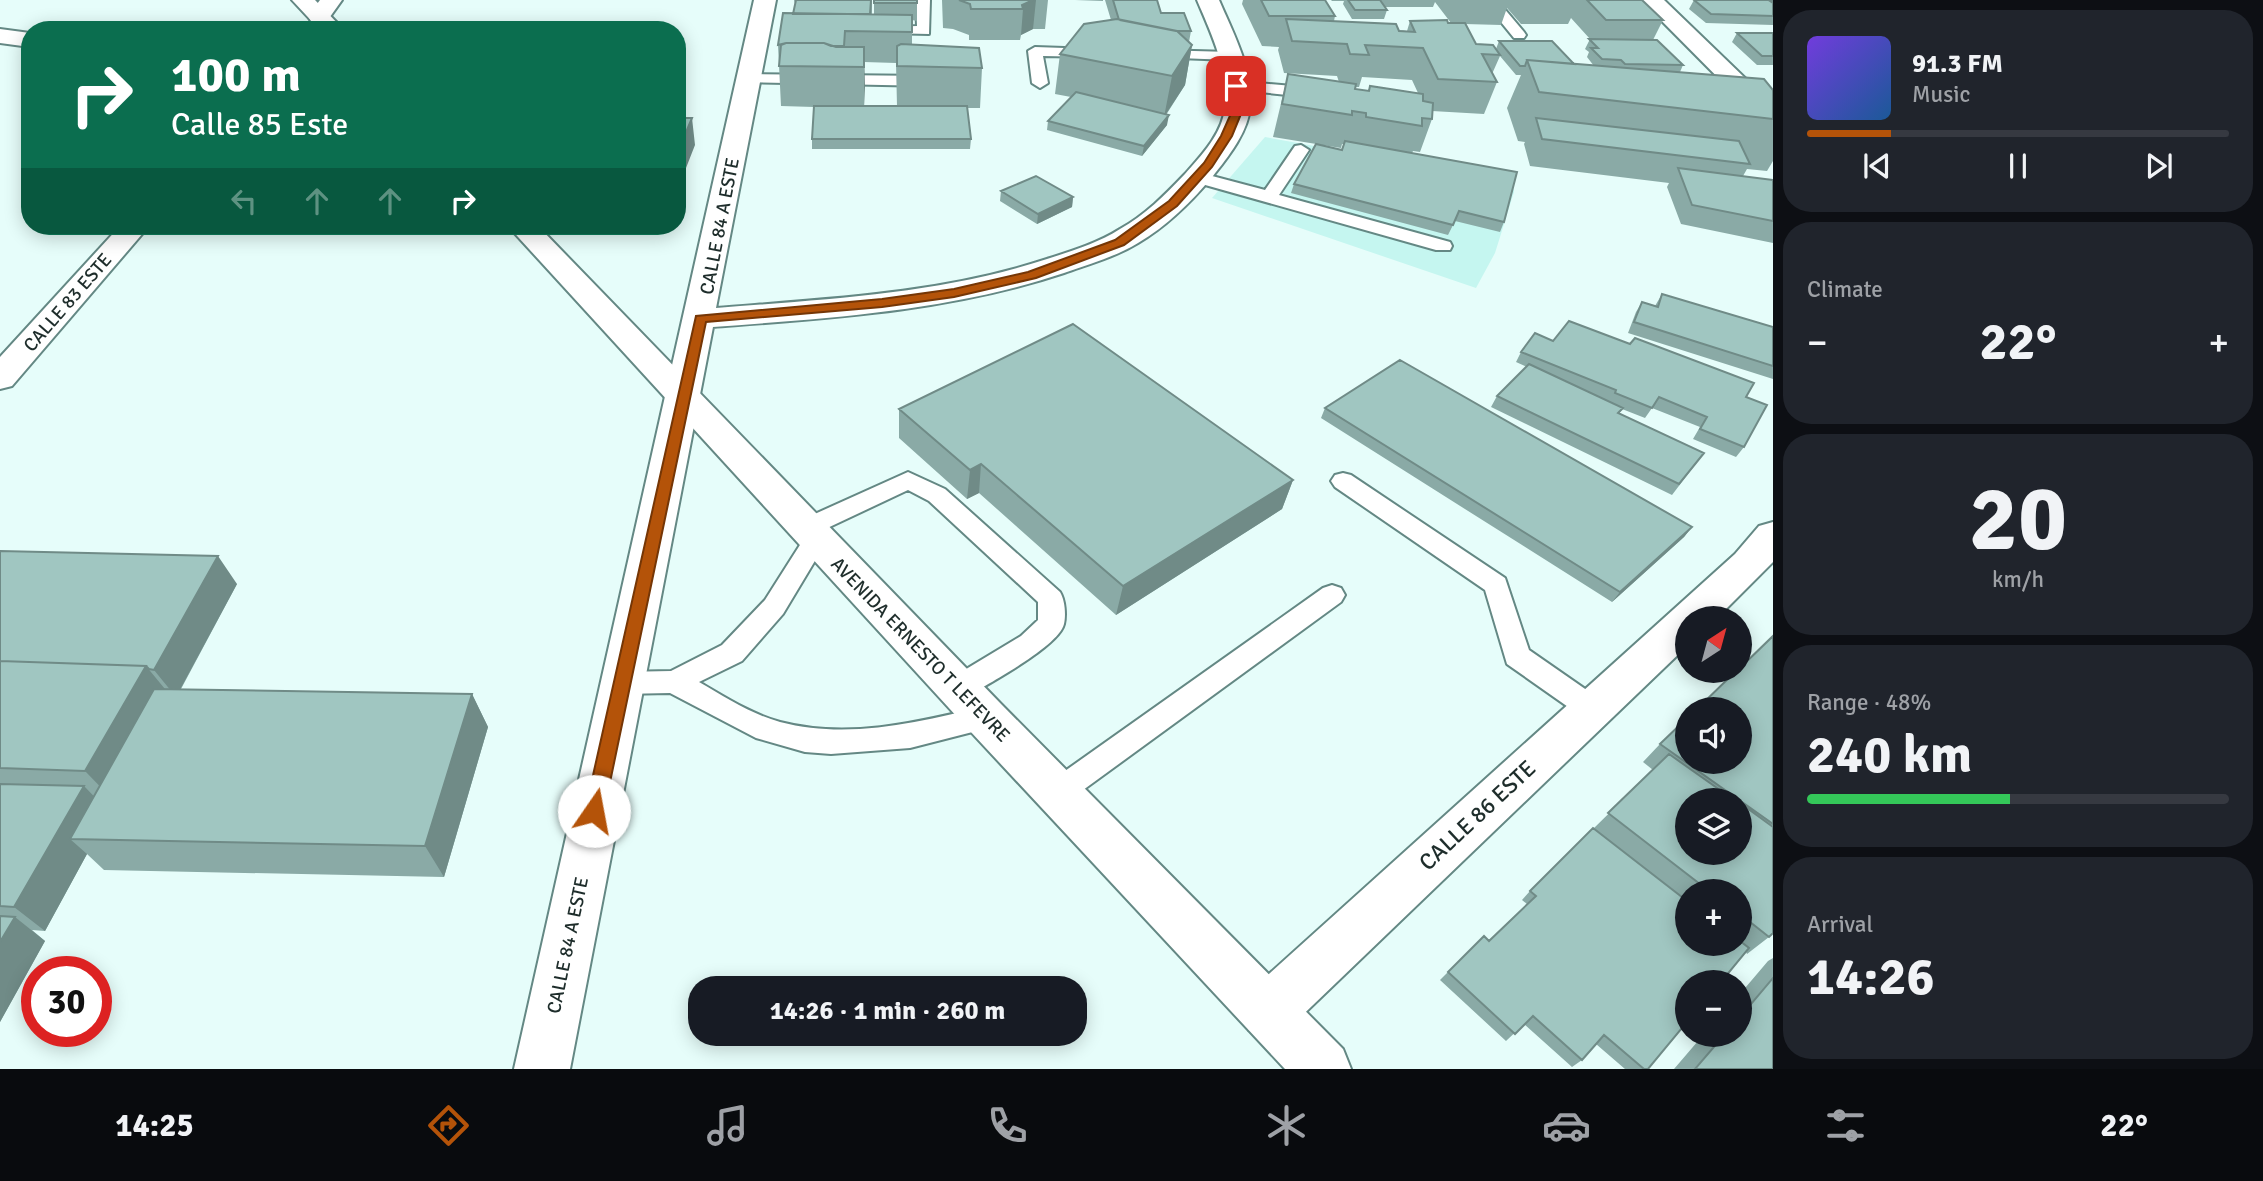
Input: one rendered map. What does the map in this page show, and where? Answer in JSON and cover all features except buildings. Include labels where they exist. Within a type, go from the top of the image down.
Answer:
[{"type":"street","name":"CALLE 84 A ESTE","points":[[542,1069],[765,0]]},
{"type":"street","points":[[700,319],[882,303],[954,293],[1031,275],[1120,242],[1173,204],[1209,165],[1238,109],[1230,56],[1208,0]]},
{"type":"street","points":[[1652,0],[1773,119]]},
{"type":"street","points":[[0,36],[21,39]]},
{"type":"street","name":"CALLE 83 ESTE","points":[[0,378],[127,235]]},
{"type":"street","name":"AVENIDA ERNESTO T LEFEVRE","points":[[531,235],[972,703],[1323,1069]]},
{"type":"street","name":"CALLE 86 ESTE","points":[[1703,606],[1749,564],[1773,536]]},
{"type":"street","name":"CALLE 86 ESTE","points":[[1268,1011],[1675,632]]},
{"type":"lane","points":[[890,30],[924,31],[923,0]]},
{"type":"lane","points":[[1490,0],[1519,35]]},
{"type":"lane","points":[[1040,83],[1035,51],[1116,53]]},
{"type":"lane","points":[[1144,54],[1230,56]]},
{"type":"lane","points":[[749,79],[950,82]]},
{"type":"lane","points":[[1236,86],[1331,94]]},
{"type":"lane","points":[[1269,197],[1301,150]]},
{"type":"lane","points":[[1198,177],[1443,246]]},
{"type":"lane","points":[[621,683],[674,682],[732,653],[774,607],[811,533],[908,480],[937,495],[1051,599],[1051,624],[972,703],[894,740],[816,741],[781,735],[742,719],[674,682]]},
{"type":"lane","points":[[1343,481],[1496,585],[1517,656],[1591,708]]},
{"type":"lane","points":[[1058,792],[1332,595]]},
{"type":"shaded area","points":[[1265,137],[1513,182],[1514,192],[1495,253],[1476,288],[1212,198]]},
{"type":"route","points":[[594,811],[700,319],[882,303],[954,293],[1031,275],[1120,242],[1173,204],[1209,165],[1227,136],[1238,109],[1236,86]]}]
